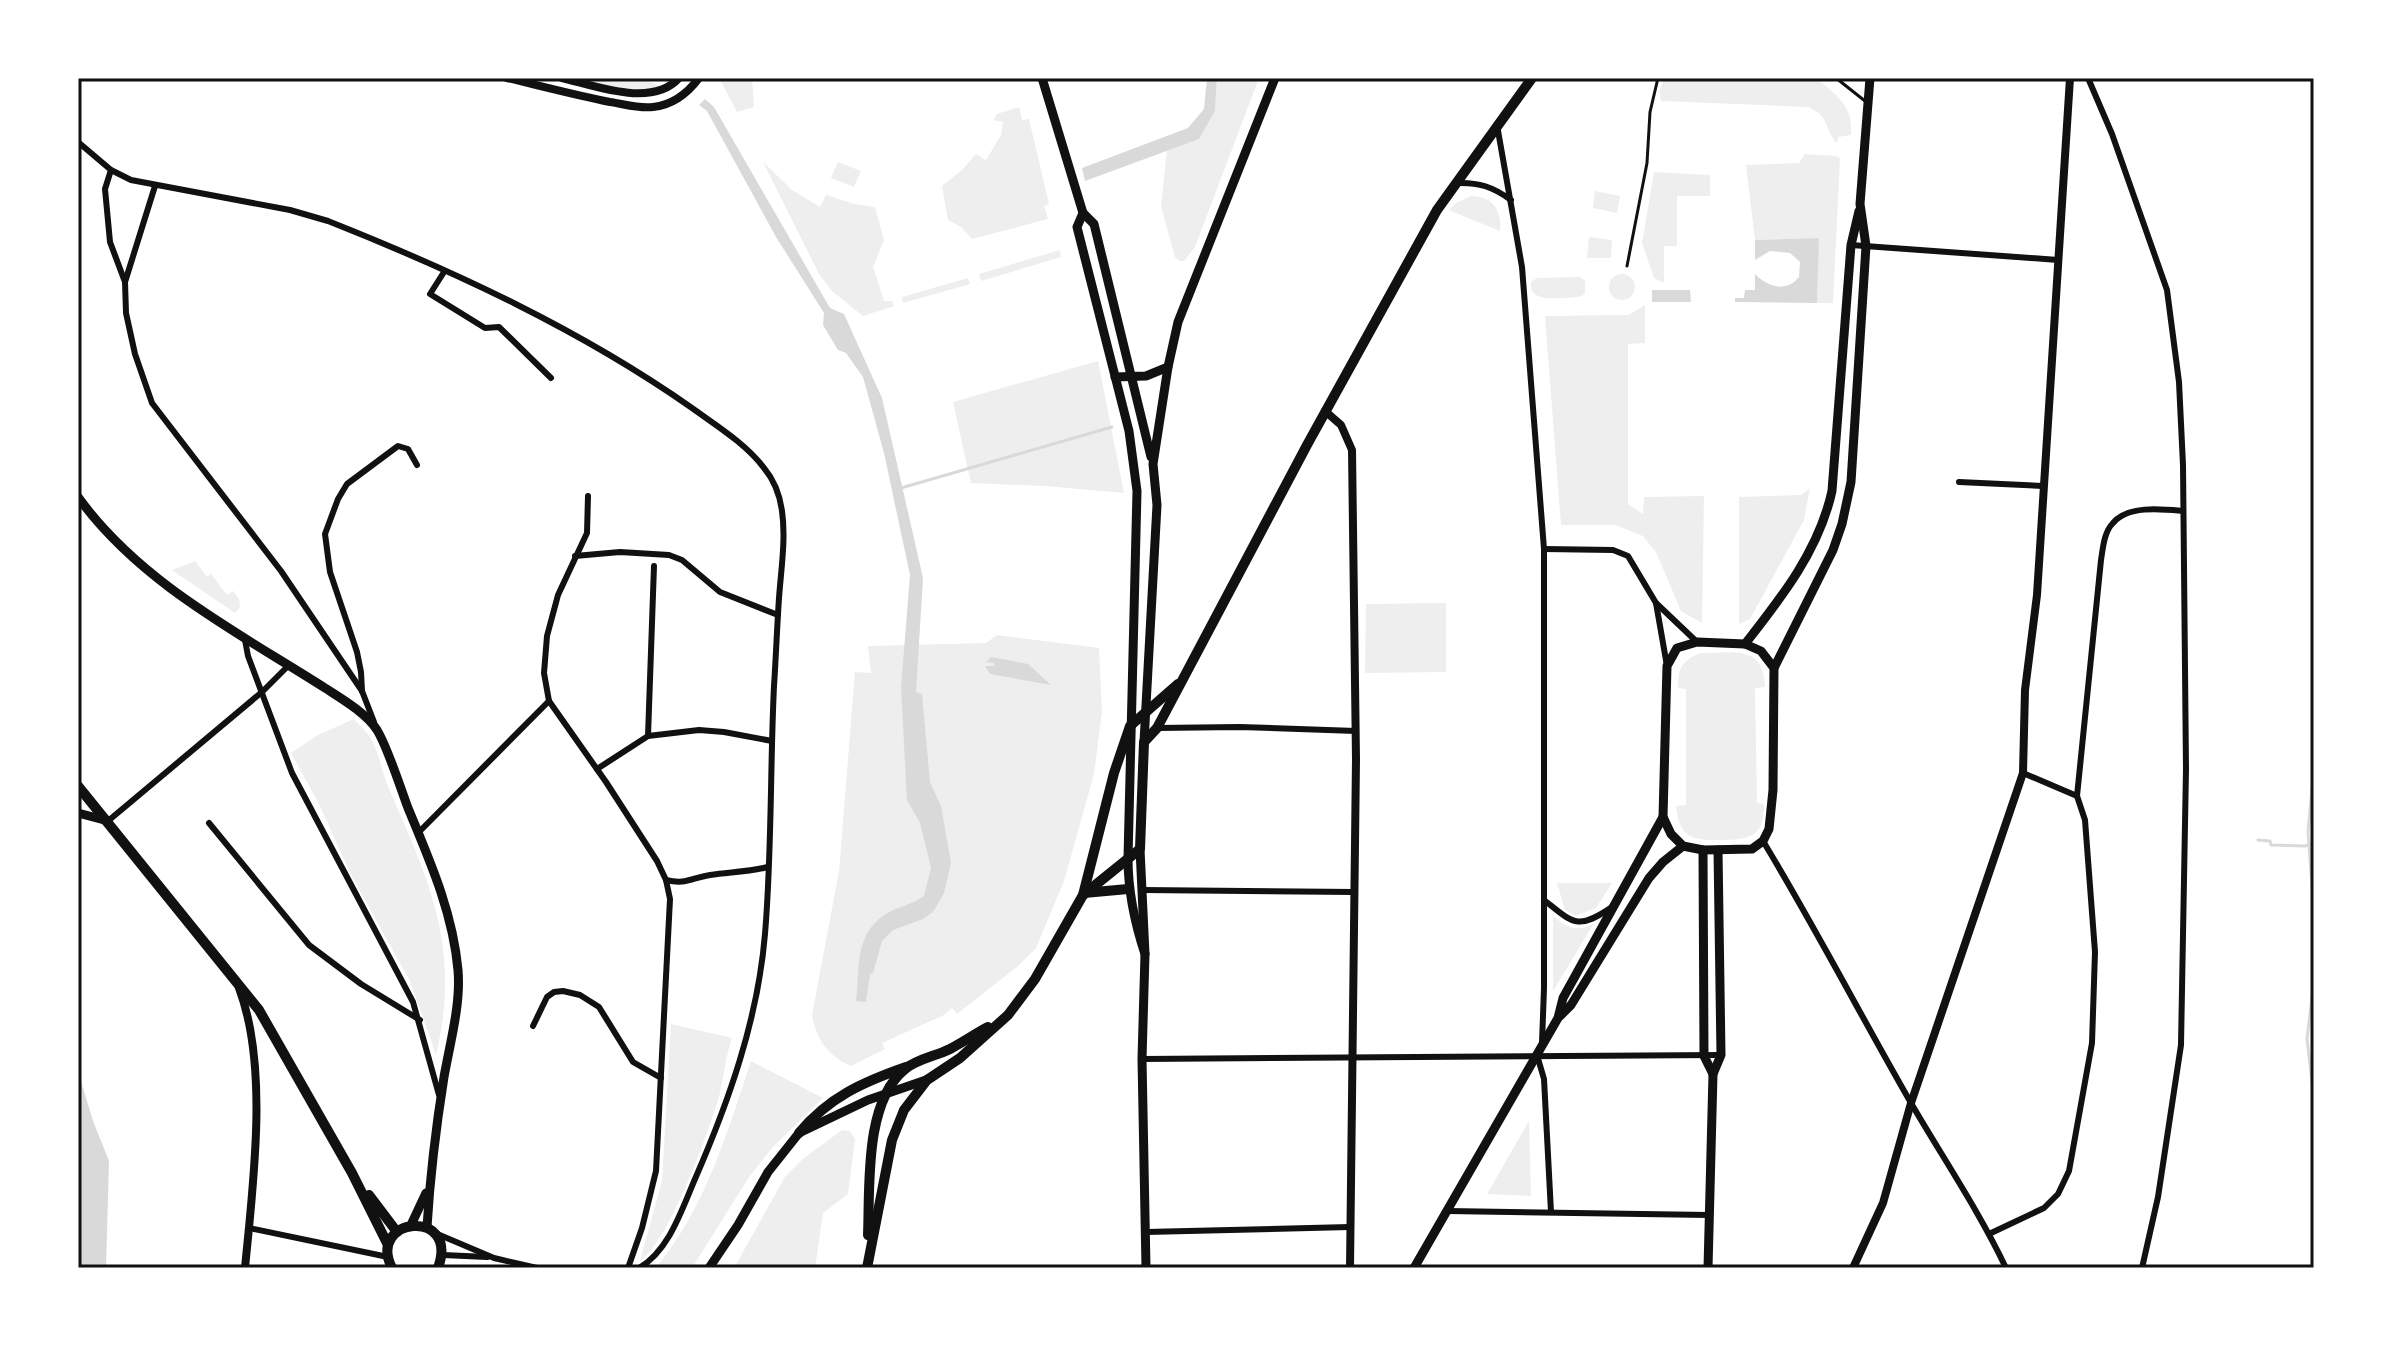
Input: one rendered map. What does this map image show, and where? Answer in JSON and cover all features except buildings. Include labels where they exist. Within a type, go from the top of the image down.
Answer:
[{"type":"main road","points":[[1042,78],[1083,213],[1094,224],[1153,464],[1157,505],[1140,849],[1145,954],[1142,1059],[1146,1268]]},
{"type":"main road","points":[[1137,491],[1153,464],[1178,322],[1275,78]]},
{"type":"main road","points":[[1144,742],[1157,728],[1325,411],[1437,210],[1532,78]]},
{"type":"main road","points":[[1745,644],[1798,573],[1827,514],[1832,491],[1851,245],[1860,204],[1870,78]]},
{"type":"main road","points":[[1774,668],[1761,651],[1745,644],[1697,642],[1677,648],[1667,666],[1663,817],[1671,834],[1683,846],[1703,850],[1752,849],[1763,841],[1769,829],[1773,790],[1774,668],[1833,550],[1851,482],[1866,246],[1860,204]]},
{"type":"main road","points":[[1083,213],[1077,227],[1135,462],[1137,491],[1128,889],[1134,923],[1145,954]]},
{"type":"main road","points":[[1115,377],[1133,378],[1157,373],[1168,367]]},
{"type":"main road","points":[[78,497],[90,514],[138,561],[191,603],[349,704],[376,729],[437,878],[454,940],[459,973],[429,1186],[431,1230],[441,1243],[443,1255],[438,1268]]},
{"type":"main road","points":[[799,1133],[886,1094],[927,1080],[960,1058],[1008,1015],[1041,969],[1084,894],[1114,773],[1130,726],[1182,680]]},
{"type":"main road","points":[[78,786],[259,1010],[352,1173],[388,1251],[392,1268]]},
{"type":"main road","points":[[78,813],[108,821]]},
{"type":"main road","points":[[1558,1018],[1563,998],[1663,817]]},
{"type":"main road","points":[[1414,1268],[1558,1018],[1571,1005],[1649,878],[1683,846]]},
{"type":"main road","points":[[1084,894],[1140,849]]},
{"type":"main road","points":[[1703,850],[1704,1056],[1713,1074]]},
{"type":"main road","points":[[1708,1268],[1713,1074],[1721,1055],[1718,850]]},
{"type":"main road","points":[[1084,894],[1128,889]]},
{"type":"main road","points":[[709,1268],[768,1172],[817,1111],[843,1094],[950,1049],[1008,1015]]},
{"type":"main road","points":[[867,1264],[877,1116],[892,1083],[906,1067]]},
{"type":"main road","points":[[867,1264],[892,1140],[912,1097],[927,1080]]},
{"type":"main road","points":[[352,1173],[397,1232]]},
{"type":"main road","points":[[388,1251],[397,1232],[411,1225],[429,1186]]},
{"type":"main road","points":[[411,1225],[431,1230]]},
{"type":"street","points":[[507,78],[638,107],[672,102],[688,92],[699,78]]},
{"type":"street","points":[[562,78],[652,93],[667,89],[679,78]]},
{"type":"street","points":[[1853,1268],[1883,1203],[1911,1103],[2023,773],[2025,690],[2037,595],[2070,78]]},
{"type":"street","points":[[2088,78],[2112,134],[2167,290],[2179,382],[2186,769],[2181,1045],[2168,1138],[2142,1268]]},
{"type":"street","points":[[1497,125],[1522,267],[1544,549],[1544,900],[1539,1051],[1544,1079],[1551,1212]]},
{"type":"street","points":[[78,142],[111,170],[131,180],[290,210],[328,221],[547,321],[612,357],[714,424],[764,468],[777,489],[783,512],[765,936],[746,1043],[718,1127],[681,1210],[651,1261],[639,1268]]},
{"type":"street","points":[[111,170],[105,189],[110,242],[125,282],[126,313],[135,354],[152,403],[281,571],[362,691],[376,729]]},
{"type":"street","points":[[1455,183],[1470,182],[1493,187],[1511,200]]},
{"type":"street","points":[[125,282],[155,186]]},
{"type":"street","points":[[1851,245],[2058,260]]},
{"type":"street","points":[[444,272],[430,294],[485,328],[499,327],[551,378]]},
{"type":"street","points":[[1325,411],[1341,425],[1352,450],[1356,731],[1350,1268]]},
{"type":"street","points":[[362,691],[357,652],[330,572],[325,534],[341,491],[347,484],[398,446],[408,449],[417,465]]},
{"type":"street","points":[[1959,482],[2043,486]]},
{"type":"street","points":[[588,496],[587,533],[558,595],[547,636],[544,673],[549,701],[597,769],[666,880],[670,899],[656,1171],[628,1268]]},
{"type":"street","points":[[1989,1234],[2044,1208],[2058,1194],[2069,1171],[2092,1043],[2095,952],[2085,820],[2077,796],[2101,560],[2107,533],[2114,521],[2134,512],[2183,511]]},
{"type":"street","points":[[1544,549],[1621,552],[1628,556],[1656,603],[1697,642]]},
{"type":"street","points":[[575,556],[620,552],[669,555],[682,560],[720,592],[778,615]]},
{"type":"street","points":[[648,736],[654,566]]},
{"type":"street","points":[[1656,603],[1667,666]]},
{"type":"street","points":[[245,640],[248,656],[292,773],[420,1020],[440,1100]]},
{"type":"street","points":[[108,821],[262,692],[288,666]]},
{"type":"street","points":[[418,833],[549,701]]},
{"type":"street","points":[[1157,728],[1356,731]]},
{"type":"street","points":[[597,769],[648,736],[699,730],[772,741]]},
{"type":"street","points":[[2023,773],[2077,796]]},
{"type":"street","points":[[209,823],[309,945],[361,984],[420,1020]]},
{"type":"street","points":[[1763,841],[1812,921],[1911,1103],[2006,1268]]},
{"type":"street","points":[[666,880],[682,884],[707,875],[749,872],[768,867]]},
{"type":"street","points":[[1142,890],[1354,892]]},
{"type":"street","points":[[1544,900],[1563,917],[1573,921],[1590,920],[1615,905]]},
{"type":"street","points":[[236,979],[254,1055],[256,1104],[245,1268]]},
{"type":"street","points":[[533,1026],[547,997],[554,992],[580,995],[599,1007],[633,1062],[661,1078]]},
{"type":"street","points":[[1142,1059],[1539,1051],[1721,1055]]},
{"type":"street","points":[[1447,1211],[1709,1215]]},
{"type":"street","points":[[1146,1232],[1350,1227]]},
{"type":"street","points":[[249,1228],[388,1251]]},
{"type":"street","points":[[431,1230],[494,1258]]},
{"type":"street","points":[[443,1255],[494,1258],[537,1268]]},
{"type":"lane","points":[[1627,266],[1647,163],[1650,112],[1658,78]]},
{"type":"lane","points":[[1836,78],[1868,103]]},
{"type":"shaded area","points":[[562,78],[642,78],[667,89],[652,93]]},
{"type":"shaded area","points":[[719,78],[752,78],[754,107],[737,112]]},
{"type":"shaded area","points":[[1207,78],[1217,78],[1215,111],[1199,139],[1085,181],[1082,168],[1188,128],[1204,109]]},
{"type":"shaded area","points":[[1217,78],[1259,78],[1195,247],[1184,261],[1180,261],[1175,257],[1161,206],[1167,150],[1199,139],[1215,111]]},
{"type":"shaded area","points":[[1665,78],[1817,78],[1846,108],[1851,135],[1838,137],[1837,143],[1824,119],[1808,107],[1661,101],[1659,91]]},
{"type":"shaded area","points":[[705,99],[714,107],[830,308],[844,314],[882,398],[923,578],[916,692],[922,694],[930,782],[941,806],[951,863],[944,893],[933,912],[893,930],[882,941],[873,973],[870,974],[866,1002],[856,1001],[863,943],[874,923],[884,915],[924,896],[931,868],[920,823],[907,800],[901,688],[910,575],[884,453],[863,377],[846,353],[838,350],[823,325],[824,313],[776,237],[707,111],[699,105]]},
{"type":"shaded area","points":[[1019,107],[1022,120],[1029,119],[1049,204],[1044,206],[1048,219],[972,239],[961,227],[948,220],[942,186],[976,154],[986,160],[1001,135],[1003,122],[994,120],[997,114]]},
{"type":"shaded area","points":[[1805,154],[1840,158],[1833,303],[1817,303],[1818,238],[1755,240],[1746,165],[1799,163]]},
{"type":"shaded area","points":[[763,162],[792,190],[820,207],[826,195],[875,207],[884,240],[873,267],[884,301],[892,301],[894,306],[863,316],[832,291],[819,274]]},
{"type":"shaded area","points":[[838,162],[861,171],[854,187],[831,178]]},
{"type":"shaded area","points":[[1654,172],[1710,175],[1710,196],[1677,196],[1677,246],[1664,246],[1664,283],[1654,278],[1642,243]]},
{"type":"shaded area","points":[[1595,191],[1620,196],[1617,213],[1593,208]]},
{"type":"shaded area","points":[[1471,196],[1485,199],[1494,206],[1498,211],[1500,231],[1449,210]]},
{"type":"shaded area","points":[[1589,237],[1612,240],[1611,258],[1587,258]]},
{"type":"shaded area","points":[[1819,238],[1817,303],[1735,302],[1735,298],[1744,298],[1745,290],[1755,290],[1755,274],[1766,282],[1783,287],[1799,277],[1800,262],[1790,253],[1770,251],[1755,260],[1755,240]]},
{"type":"shaded area","points":[[1060,250],[1061,257],[981,281],[979,274]]},
{"type":"shaded area","points":[[1622,274],[1631,278],[1635,287],[1631,296],[1622,300],[1613,296],[1609,287],[1613,278]]},
{"type":"shaded area","points":[[1579,277],[1585,280],[1585,294],[1579,297],[1541,297],[1531,289],[1531,282],[1537,278]]},
{"type":"shaded area","points":[[968,278],[970,284],[903,303],[902,297]]},
{"type":"shaded area","points":[[1652,290],[1690,290],[1691,302],[1652,302]]},
{"type":"shaded area","points":[[1645,305],[1645,343],[1628,344],[1628,504],[1643,514],[1644,497],[1704,496],[1702,623],[1681,611],[1656,552],[1643,536],[1615,525],[1561,525],[1545,316],[1629,315]]},
{"type":"shaded area","points":[[1098,361],[1124,493],[971,483],[953,402]]},
{"type":"shaded area","points":[[1810,488],[1804,520],[1750,619],[1739,624],[1739,497],[1801,495]]},
{"type":"shaded area","points":[[195,561],[207,577],[211,574],[227,595],[233,591],[240,607],[235,613],[172,570]]},
{"type":"shaded area","points":[[1446,603],[1446,672],[1365,673],[1366,604]]},
{"type":"shaded area","points":[[997,635],[1099,648],[1102,712],[1094,774],[1064,881],[1036,948],[1018,966],[957,1014],[952,1008],[944,1015],[882,1043],[885,1049],[851,1066],[824,1046],[812,1015],[839,871],[855,672],[871,673],[868,646],[986,643]]},
{"type":"shaded area","points":[[1701,653],[1745,654],[1753,657],[1763,673],[1765,687],[1755,688],[1757,803],[1764,804],[1762,823],[1755,833],[1743,838],[1705,840],[1690,836],[1678,818],[1676,806],[1686,805],[1686,689],[1678,688],[1679,675],[1685,662]]},
{"type":"shaded area","points":[[991,657],[1028,664],[1051,685],[990,674],[985,666],[994,666],[994,663],[986,662]]},
{"type":"shaded area","points":[[354,719],[376,749],[418,856],[438,918],[445,982],[436,1055],[410,981],[352,877],[318,802],[291,753],[318,735]]},
{"type":"shaded area","points":[[1557,883],[1612,883],[1596,908],[1575,916],[1565,910]]},
{"type":"shaded area","points":[[1553,916],[1573,928],[1594,923],[1553,991]]},
{"type":"shaded area","points":[[671,1024],[732,1038],[720,1093],[698,1157],[663,1232],[640,1261],[662,1181]]},
{"type":"shaded area","points":[[751,1061],[823,1098],[773,1147],[749,1177],[692,1268],[656,1268],[688,1221],[713,1169]]},
{"type":"shaded area","points":[[78,1071],[109,1161],[106,1268],[78,1268]]},
{"type":"shaded area","points":[[1529,1121],[1531,1196],[1487,1194]]},
{"type":"shaded area","points":[[842,1130],[850,1131],[855,1139],[848,1194],[823,1213],[815,1268],[734,1268],[785,1177],[804,1158]]},
{"type":"waterway","points":[[901,488],[1112,427]]},
{"type":"waterway","points":[[2314,767],[2308,832],[2314,912]]},
{"type":"waterway","points":[[2258,840],[2270,841],[2271,845],[2305,846],[2314,843]]},
{"type":"waterway","points":[[2314,950],[2307,1039],[2314,1100]]}]
